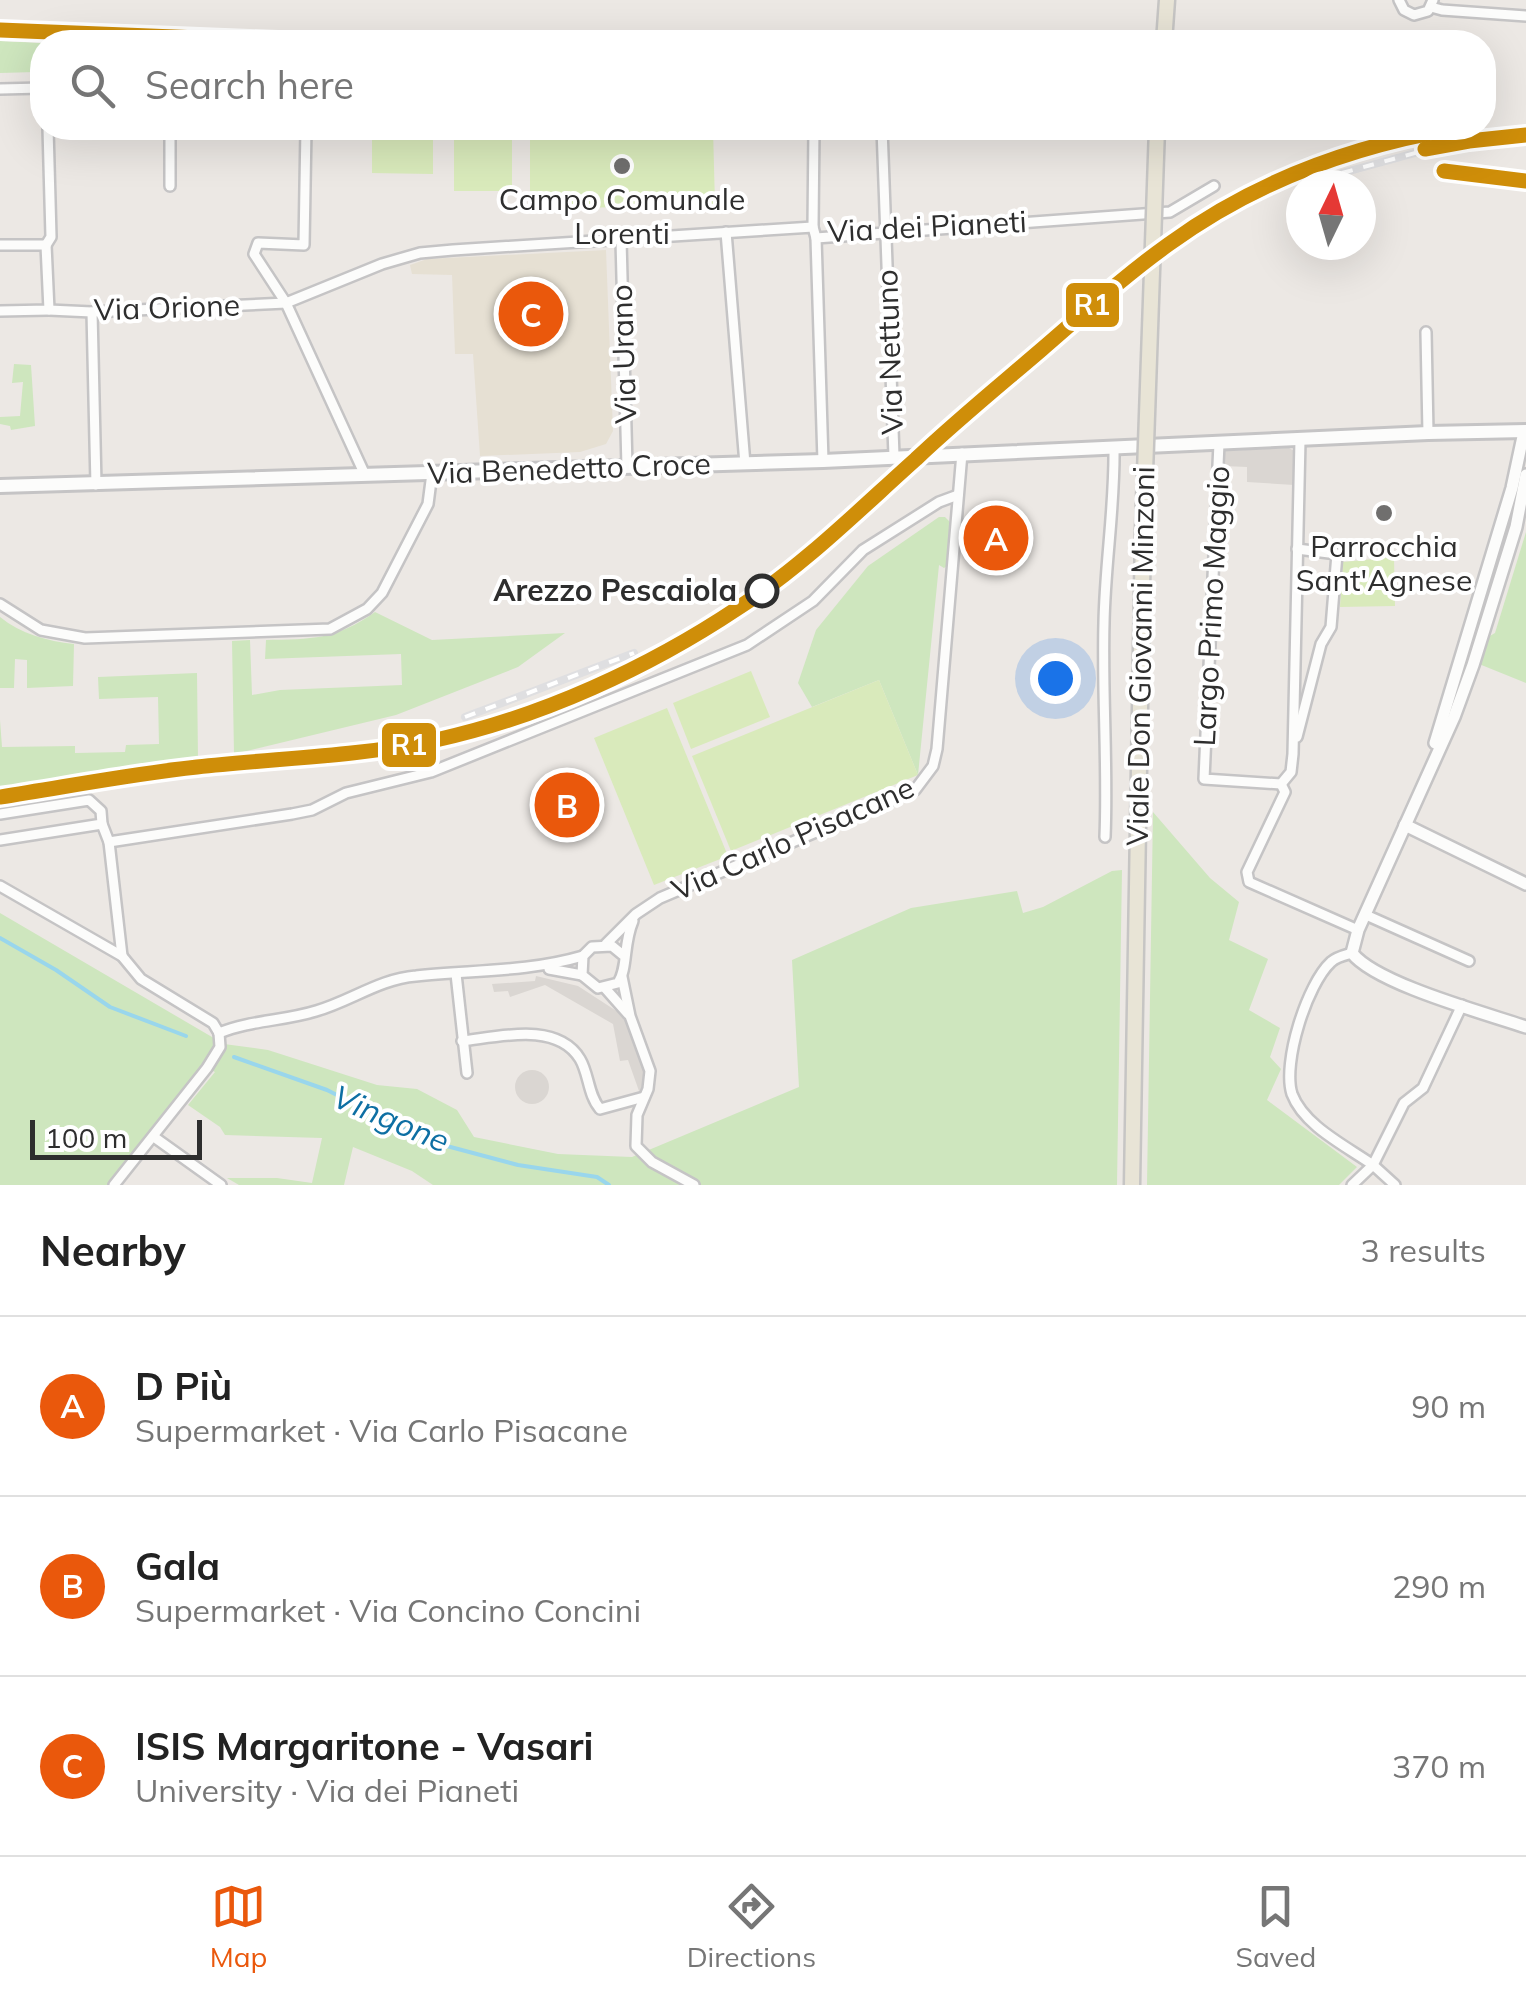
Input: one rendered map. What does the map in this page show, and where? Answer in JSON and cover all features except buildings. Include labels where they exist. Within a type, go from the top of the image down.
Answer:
[{"type":"main road","points":[[1165,30],[1167,0]]},
{"type":"main road","name":"Viale Don Giovanni Minzoni","points":[[1132,1185],[1143,530],[1158,140]]},
{"type":"main road","name":"Via Benedetto Croce","points":[[0,486],[745,464],[1428,433],[1501,432],[1525,436]]},
{"type":"street","points":[[1399,0],[1404,10],[1414,15],[1424,14],[1432,3],[1442,10],[1526,16]]},
{"type":"street","points":[[0,89],[30,88]]},
{"type":"street","points":[[48,140],[48,310]]},
{"type":"street","points":[[170,140],[170,186]]},
{"type":"street","points":[[306,140],[304,245],[258,243],[254,254],[286,303],[365,475]]},
{"type":"street","points":[[814,140],[824,461]]},
{"type":"street","name":"Via Nettuno","points":[[882,140],[894,456]]},
{"type":"street","name":"Via dei Pianeti","points":[[286,303],[420,253],[726,232],[886,233],[1170,212],[1214,186]]},
{"type":"street","points":[[726,232],[745,464]]},
{"type":"street","name":"Via Urano","points":[[620,240],[627,468]]},
{"type":"street","points":[[0,245],[46,244]]},
{"type":"street","name":"Via Orione","points":[[0,312],[286,303]]},
{"type":"street","points":[[92,312],[96,485]]},
{"type":"street","points":[[1426,332],[1428,433]]},
{"type":"street","points":[[1501,432],[1518,459]]},
{"type":"street","points":[[1423,780],[1525,436]]},
{"type":"street","points":[[1300,440],[1291,772],[1281,784],[1285,792],[1247,872],[1249,882],[1358,930]]},
{"type":"street","name":"Largo Primo Maggio","points":[[1219,443],[1204,779],[1281,784]]},
{"type":"street","points":[[1105,837],[1104,625],[1114,448]]},
{"type":"street","name":"Via Carlo Pisacane","points":[[606,944],[636,914],[660,898],[915,790],[926,780],[938,749],[962,453]]},
{"type":"street","points":[[0,604],[42,630],[85,638],[330,629],[367,610],[382,593],[428,504],[432,473]]},
{"type":"street","points":[[1352,953],[1358,930],[1454,717],[1473,665],[1519,516],[1526,475]]},
{"type":"street","points":[[109,842],[312,810],[346,793],[431,772],[688,671],[777,627],[814,600],[863,550],[939,502],[958,496]]},
{"type":"street","points":[[1292,754],[1321,644],[1331,627],[1337,554],[1297,549]]},
{"type":"street","points":[[0,814],[89,800],[102,811],[122,956]]},
{"type":"street","points":[[0,840],[102,824]]},
{"type":"street","points":[[1405,825],[1526,884]]},
{"type":"street","points":[[0,886],[122,956],[141,979],[212,1023],[219,1033],[220,1047],[114,1185]]},
{"type":"street","points":[[636,914],[623,956],[622,977],[630,1016],[650,1071],[637,1115],[636,1146],[652,1162],[694,1185]]},
{"type":"street","points":[[1366,914],[1469,961]]},
{"type":"street","points":[[219,1033],[316,1011],[388,981],[541,968],[583,956],[592,947],[606,944],[623,956]]},
{"type":"street","points":[[1352,953],[1373,970],[1526,1027]]},
{"type":"street","points":[[1352,953],[1332,960],[1320,976],[1295,1037],[1290,1066],[1292,1094],[1314,1124],[1373,1165],[1394,1185]]},
{"type":"street","points":[[582,975],[583,956]]},
{"type":"street","points":[[541,968],[582,975],[592,986],[606,988],[630,1016]]},
{"type":"street","points":[[456,974],[468,1073]]},
{"type":"street","points":[[606,988],[622,977]]},
{"type":"street","points":[[1352,1185],[1373,1165],[1404,1104],[1423,1088],[1462,1005]]},
{"type":"street","points":[[462,1041],[544,1035],[560,1041],[581,1060],[600,1109],[644,1097]]},
{"type":"street","points":[[154,1137],[221,1185]]},
{"type":"shaded area","points":[[606,250],[613,431],[606,444],[580,452],[480,456],[473,354],[455,354],[452,275],[412,274],[410,265],[427,259]]},
{"type":"shaded area","points":[[1289,448],[1296,452],[1294,485],[1247,482],[1247,467],[1224,466],[1225,451]]},
{"type":"shaded area","points":[[536,976],[578,986],[618,1012],[632,1030],[646,1072],[643,1089],[639,1091],[628,1060],[620,1061],[613,1024],[545,985],[510,997],[508,991],[494,992],[492,984],[535,981]]},
{"type":"shaded area","points":[[532,1070],[544,1075],[549,1087],[544,1099],[532,1104],[520,1099],[515,1087],[520,1075]]},
{"type":"green space","points":[[0,41],[30,42],[30,72],[0,73]]},
{"type":"green space","points":[[372,140],[433,140],[433,174],[372,173]]},
{"type":"green space","points":[[454,140],[512,140],[512,191],[454,191]]},
{"type":"green space","name":"Campo Comunale Lorenti","points":[[530,140],[713,140],[715,205],[530,209]]},
{"type":"green space","points":[[14,364],[31,365],[35,426],[11,430],[10,426],[0,424],[0,417],[20,416],[23,382],[12,383]]},
{"type":"green space","points":[[939,517],[951,523],[948,565],[939,565],[918,775],[879,680],[812,707],[798,683],[816,630],[868,566]]},
{"type":"green space","points":[[1526,532],[1526,683],[1479,664],[1488,637],[1495,633]]},
{"type":"green space","points":[[1394,557],[1395,606],[1340,607],[1343,562]]},
{"type":"green space","points":[[375,612],[432,640],[565,633],[518,667],[396,715],[234,754],[232,641],[250,640],[252,695],[280,690],[402,685],[401,654],[265,659],[266,640],[323,636],[348,628]]},
{"type":"green space","points":[[0,617],[35,636],[74,644],[73,686],[27,688],[27,660],[15,659],[14,688],[0,688]]},
{"type":"green space","points":[[751,671],[770,717],[691,749],[673,703]]},
{"type":"green space","points":[[197,673],[198,759],[0,790],[0,720],[2,747],[75,746],[75,753],[125,752],[126,745],[159,744],[158,697],[99,699],[98,677]]},
{"type":"green space","points":[[879,680],[918,775],[731,851],[692,756]]},
{"type":"green space","points":[[667,708],[728,856],[654,885],[594,738]]},
{"type":"green space","points":[[1153,812],[1210,878],[1239,902],[1229,940],[1268,959],[1249,1010],[1280,1028],[1270,1057],[1281,1069],[1267,1100],[1357,1167],[1339,1185],[1147,1185]]},
{"type":"green space","points":[[1122,870],[1117,1185],[433,1185],[412,1171],[353,1147],[344,1185],[239,1185],[227,1178],[312,1183],[322,1138],[225,1135],[220,1127],[188,1105],[215,1072],[207,1068],[112,1185],[0,1185],[0,913],[224,1044],[268,1050],[377,1085],[417,1089],[457,1110],[474,1137],[558,1154],[632,1157],[799,1087],[792,960],[911,908],[1017,891],[1023,913],[1043,907],[1112,871]]},
{"type":"waterway","name":"Vingone","points":[[0,938],[110,1007],[186,1036]]},
{"type":"waterway","name":"Vingone","points":[[234,1057],[327,1090],[428,1141],[518,1165],[597,1177],[609,1185]]},
{"type":"railway","points":[[1496,139],[1526,135]]},
{"type":"railway","points":[[0,797],[172,770],[406,746],[515,718],[593,688],[668,651],[785,574],[1104,296],[1202,222],[1307,169],[1400,140]]},
{"type":"railway","points":[[1353,170],[1437,147],[1489,140]]},
{"type":"railway","points":[[1444,171],[1526,181]]},
{"type":"railway","points":[[465,717],[634,653]]},
{"type":"transit line","name":"R1","points":[[0,30],[30,31]]},
{"type":"transit line","name":"R1","points":[[1496,138],[1526,135]]},
{"type":"transit line","name":"R1","points":[[0,797],[172,770],[406,746],[515,718],[593,688],[668,651],[785,574],[1104,296],[1202,222],[1307,169],[1400,140]]},
{"type":"transit line","name":"R1","points":[[1425,149],[1478,140]]},
{"type":"transit line","name":"R1","points":[[1444,171],[1526,181]]},
{"type":"place","name":"Campo Comunale Lorenti","points":[[622,166]]},
{"type":"place","name":"ISIS Margaritone - Vasari","points":[[531,314]]},
{"type":"place","name":"Parrocchia Sant'Agnese","points":[[1384,513]]},
{"type":"place","name":"D Più","points":[[996,538]]},
{"type":"place","name":"Arezzo Pescaiola","points":[[762,591]]},
{"type":"place","name":"Gala","points":[[567,805]]}]
